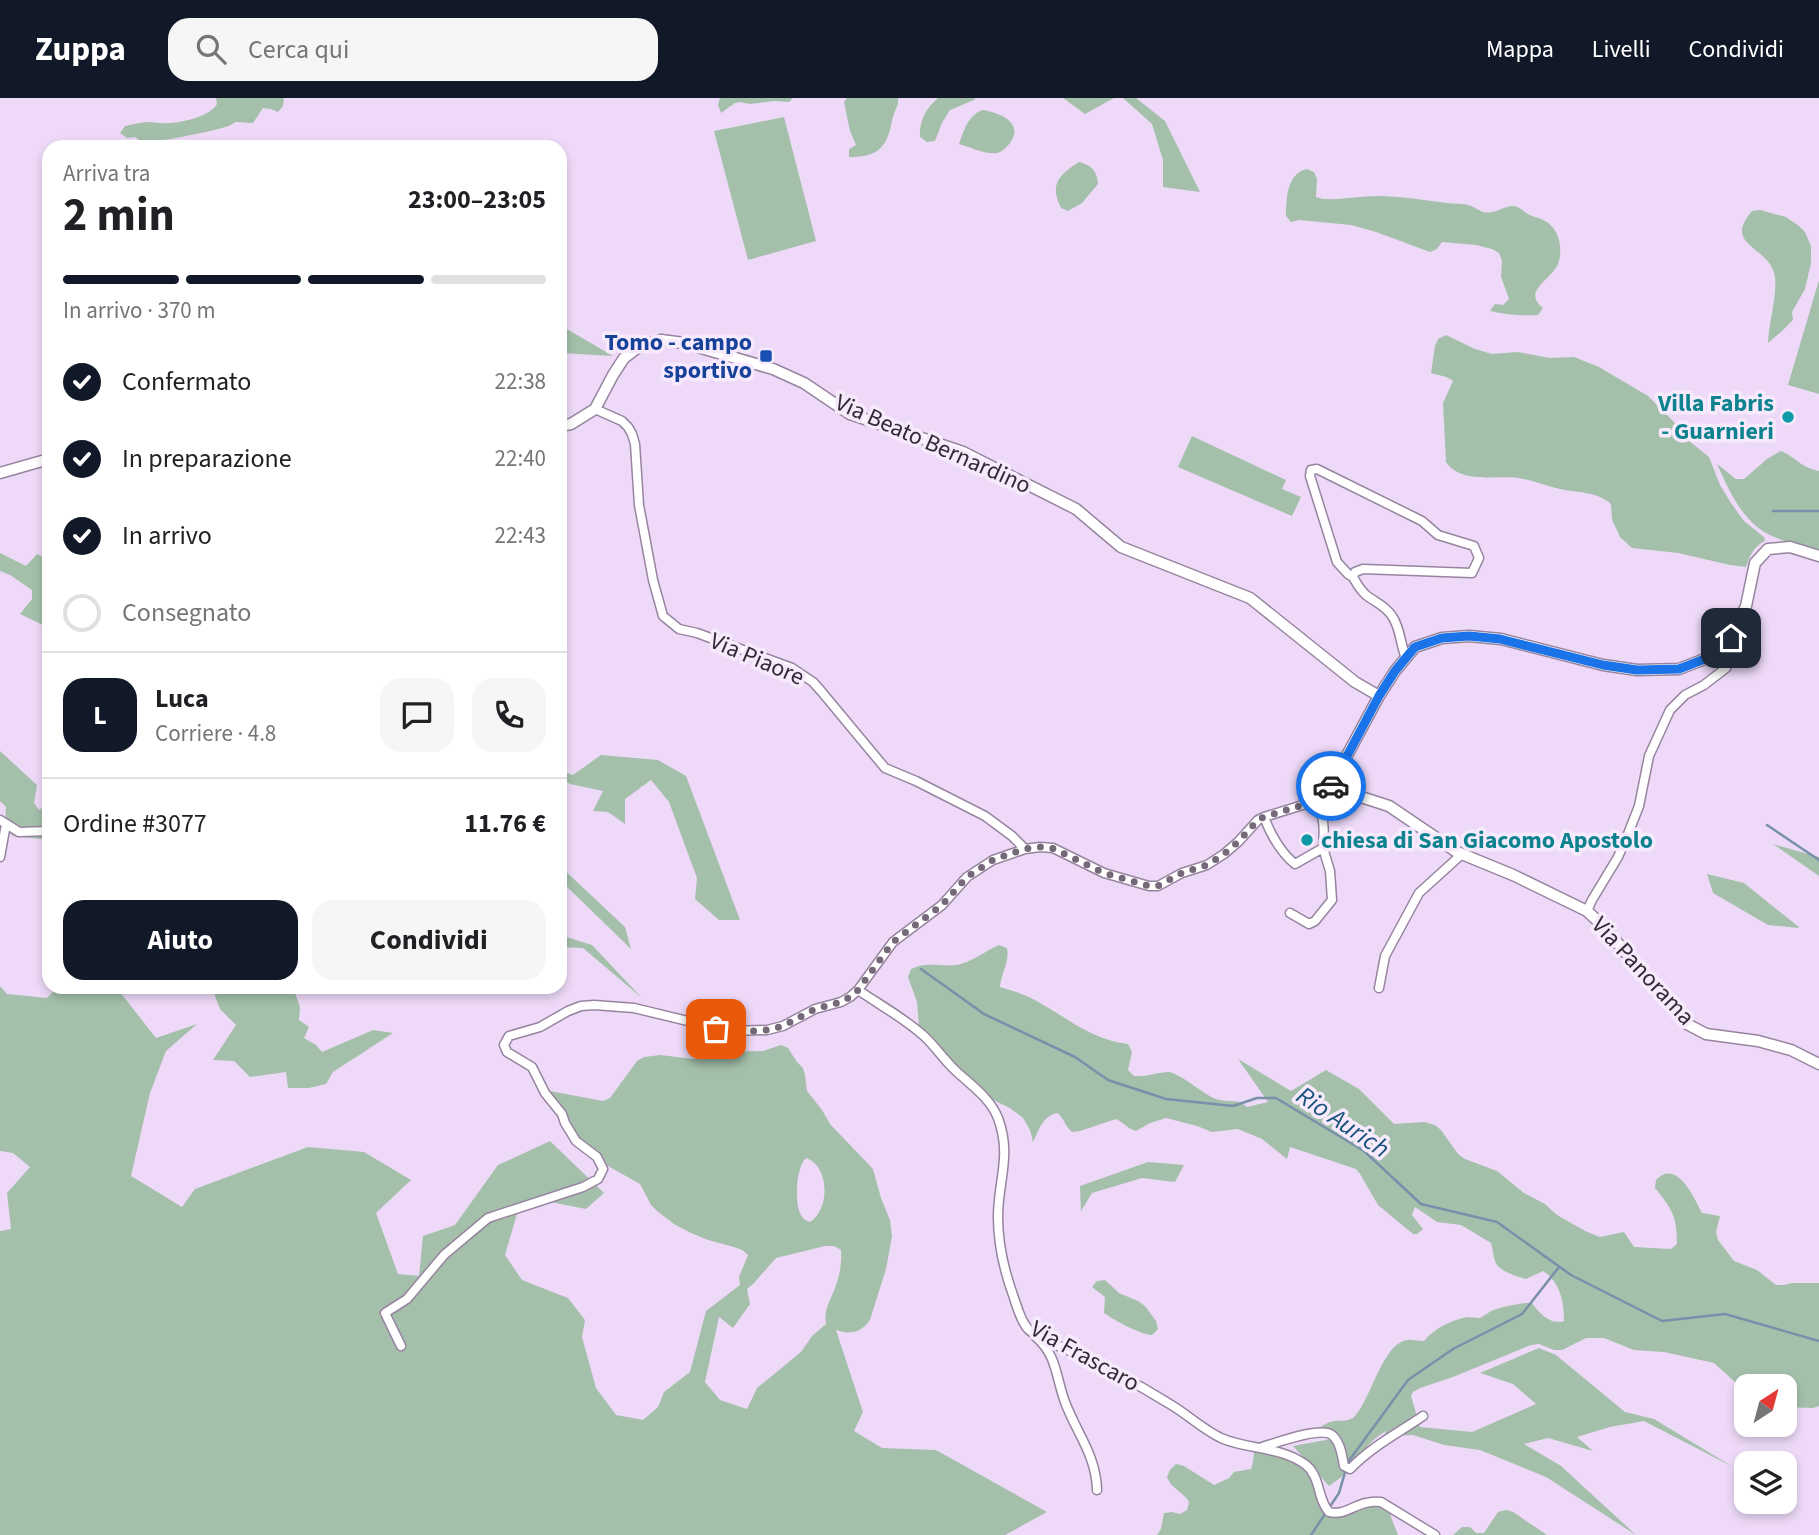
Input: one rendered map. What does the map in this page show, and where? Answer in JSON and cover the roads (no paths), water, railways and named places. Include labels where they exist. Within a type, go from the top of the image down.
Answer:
[{"type":"street","name":"Via Beato Bernardino","points":[[595,409],[624,358],[640,346],[661,340],[684,343],[773,369],[804,383],[850,414],[963,452],[1065,503],[1121,547],[1250,598],[1355,682],[1379,696]]},
{"type":"street","points":[[567,425],[595,409]]},
{"type":"street","name":"Via Piaore","points":[[595,409],[622,421],[632,434],[639,505],[653,580],[663,616],[679,629],[780,664],[804,676],[821,691],[886,768],[985,816],[1025,849]]},
{"type":"street","points":[[0,473],[42,461]]},
{"type":"street","points":[[1353,577],[1355,572],[1363,569],[1472,573],[1479,558],[1474,546],[1438,535],[1422,521],[1317,469],[1311,470],[1310,476],[1337,562],[1353,577],[1358,587],[1391,613],[1399,627],[1401,647],[1406,658]]},
{"type":"street","points":[[1318,805],[1330,788],[1379,696],[1415,647],[1442,638],[1469,636],[1500,639],[1603,665],[1637,670],[1679,669],[1715,655],[1731,638],[1746,606],[1755,563],[1768,549],[1790,547],[1819,556]]},
{"type":"street","points":[[1587,911],[1628,834],[1639,806],[1649,756],[1670,709],[1685,695],[1726,668],[1737,641],[1731,638]]},
{"type":"street","name":"Via Panorama","points":[[1330,788],[1388,806],[1462,853],[1587,911],[1604,926],[1687,1024],[1706,1034],[1758,1041],[1791,1050],[1819,1064]]},
{"type":"street","points":[[401,1346],[385,1313],[407,1299],[444,1255],[488,1218],[583,1187],[598,1179],[603,1169],[597,1157],[576,1142],[532,1067],[507,1052],[504,1045],[509,1036],[540,1027],[581,1006],[594,1005],[634,1008],[716,1029],[743,1032],[783,1026],[815,1009],[841,1002],[858,990],[893,942],[942,905],[967,877],[993,860],[1025,849],[1052,848],[1104,873],[1149,886],[1158,886],[1182,873],[1207,865],[1224,854],[1258,820],[1306,804],[1318,805]]},
{"type":"street","points":[[1290,913],[1309,924],[1315,921],[1332,901],[1330,871],[1323,848],[1323,815],[1318,805]]},
{"type":"street","points":[[1264,817],[1272,836],[1295,864],[1323,848]]},
{"type":"street","points":[[0,857],[3,822],[19,832],[42,831]]},
{"type":"street","points":[[1379,988],[1385,956],[1419,894],[1462,853]]},
{"type":"street","name":"Via Frascaro","points":[[858,990],[925,1037],[993,1109],[1005,1144],[998,1215],[1001,1248],[1015,1302],[1029,1330],[1120,1374],[1219,1437],[1289,1456],[1303,1463],[1310,1468],[1324,1507],[1329,1512],[1341,1513],[1359,1504],[1381,1502],[1434,1535]]},
{"type":"street","points":[[1029,1330],[1041,1341],[1053,1359],[1065,1402],[1094,1464],[1097,1490]]},
{"type":"street","points":[[1259,1448],[1311,1433],[1327,1432],[1338,1443],[1344,1466],[1350,1469],[1358,1460],[1423,1416]]},
{"type":"waterway","points":[[1773,511],[1819,511]]},
{"type":"waterway","points":[[1767,825],[1819,860]]},
{"type":"waterway","name":"Rio Aurich","points":[[921,969],[984,1014],[1075,1057],[1108,1080],[1166,1099],[1233,1106],[1257,1098],[1276,1098],[1364,1151],[1421,1204],[1497,1222],[1571,1275],[1662,1321],[1725,1314],[1819,1341]]},
{"type":"waterway","points":[[1311,1535],[1339,1493],[1348,1462],[1408,1380],[1453,1349],[1522,1314],[1559,1267]]},
{"type":"place","name":"Tomo - campo sportivo","points":[[766,356]]},
{"type":"place","name":"Villa Fabris - Guarnieri","points":[[1788,417]]},
{"type":"place","name":"chiesa di San Giacomo Apostolo","points":[[1307,840]]}]
